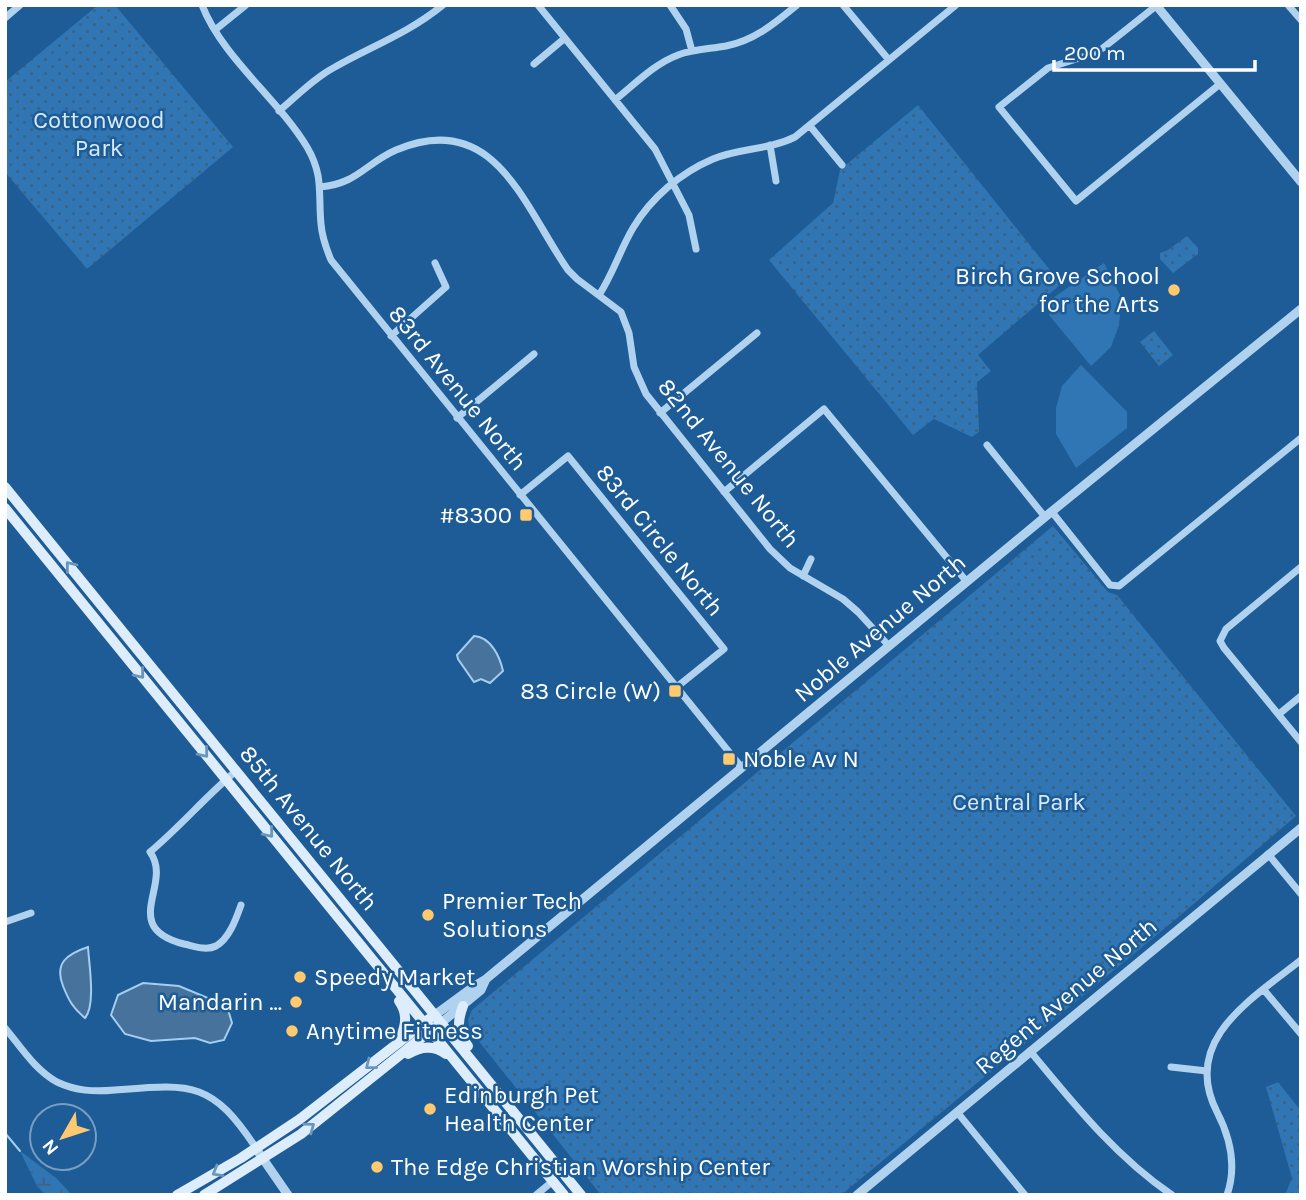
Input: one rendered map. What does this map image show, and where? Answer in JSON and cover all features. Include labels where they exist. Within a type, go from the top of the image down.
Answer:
[{"type":"main road","name":"85th Avenue North","points":[[5,487],[581,1195]]},
{"type":"main road","name":"85th Avenue North","points":[[5,508],[564,1195]]},
{"type":"main road","points":[[352,935],[359,952],[403,1007],[406,1021],[398,1042]]},
{"type":"main road","points":[[463,1006],[458,1023],[461,1036],[513,1103],[516,1114]]},
{"type":"main road","points":[[204,1195],[322,1119],[438,1019]]},
{"type":"main road","points":[[177,1195],[256,1148],[309,1112],[398,1042],[427,1027]]},
{"type":"main road","points":[[379,1072],[388,1069],[410,1052],[422,1048],[439,1049],[457,1063]]},
{"type":"street","points":[[5,18],[20,5]]},
{"type":"street","name":"83rd Avenue North","points":[[202,5],[215,30],[310,153],[320,187],[323,238],[331,260],[742,768]]},
{"type":"street","points":[[215,30],[246,5]]},
{"type":"street","points":[[279,111],[332,69],[396,38],[443,5]]},
{"type":"street","points":[[538,5],[654,149],[689,215],[696,249]]},
{"type":"street","points":[[670,5],[686,29],[692,51]]},
{"type":"street","points":[[615,100],[659,65],[679,54],[728,46],[745,40],[761,33],[797,5]]},
{"type":"street","points":[[843,5],[889,60]]},
{"type":"street","points":[[599,295],[610,278],[632,229],[644,212],[673,182],[710,160],[750,148],[784,142],[810,126],[956,5]]},
{"type":"street","points":[[1288,5],[1301,20]]},
{"type":"street","points":[[1220,84],[1076,201],[999,107],[1048,68],[1103,48],[1156,6],[1301,182]]},
{"type":"street","points":[[534,64],[565,38]]},
{"type":"street","points":[[810,126],[842,165]]},
{"type":"street","name":"82nd Avenue North","points":[[320,187],[349,181],[394,151],[423,142],[438,140],[460,143],[481,151],[504,170],[568,270],[621,313],[627,322],[639,381],[660,413],[724,492],[780,559],[843,599],[889,646]]},
{"type":"street","points":[[770,145],[776,181]]},
{"type":"street","points":[[517,189],[525,184]]},
{"type":"street","points":[[391,336],[446,287],[435,263]]},
{"type":"street","name":"Noble Avenue North","points":[[438,1019],[1048,514],[1301,309]]},
{"type":"street","points":[[660,413],[757,333]]},
{"type":"street","points":[[457,418],[534,354]]},
{"type":"street","points":[[724,492],[824,409],[967,582]]},
{"type":"street","points":[[987,445],[1114,586],[1124,583],[1301,438]]},
{"type":"street","name":"83rd Circle North","points":[[520,495],[568,456],[724,649],[678,686]]},
{"type":"street","points":[[803,576],[811,559]]},
{"type":"street","points":[[1301,567],[1226,629],[1220,640],[1301,742]]},
{"type":"street","points":[[1279,714],[1301,696]]},
{"type":"street","points":[[236,771],[207,795],[185,822],[150,852],[156,865],[152,921],[157,932],[167,939],[207,948],[223,940],[241,905]]},
{"type":"street","name":"Regent Avenue North","points":[[857,1195],[1301,828]]},
{"type":"street","points":[[1268,854],[1301,894]]},
{"type":"street","points":[[5,922],[31,913]]},
{"type":"street","points":[[1227,1195],[1233,1169],[1232,1153],[1229,1137],[1210,1095],[1207,1071],[1211,1049],[1217,1035],[1236,1012],[1301,960]]},
{"type":"street","name":"Noble Avenue North","points":[[438,1019],[463,1006],[481,990],[486,979]]},
{"type":"street","points":[[1264,990],[1301,1034]]},
{"type":"street","points":[[5,1028],[36,1066],[47,1076],[71,1088],[102,1091],[170,1086],[198,1090],[210,1096],[233,1117],[288,1195]]},
{"type":"street","points":[[1030,1051],[1107,1142],[1138,1170],[1172,1195]]},
{"type":"street","points":[[1171,1067],[1207,1071]]},
{"type":"street","points":[[957,1112],[1025,1195]]},
{"type":"street","points":[[536,1195],[553,1181]]},
{"type":"green space","name":"Cottonwood Park","points":[[98,5],[115,5],[233,147],[87,269],[5,172],[5,82]]},
{"type":"green space","points":[[918,105],[1061,284],[978,355],[991,371],[977,382],[979,432],[972,437],[934,419],[913,435],[769,260],[833,203],[840,170]]},
{"type":"green space","points":[[1187,236],[1198,248],[1198,254],[1173,273],[1160,259],[1160,253]]},
{"type":"green space","points":[[1104,263],[1122,299],[1119,325],[1111,347],[1091,366],[1049,315],[1050,300]]},
{"type":"green space","points":[[1154,331],[1173,355],[1159,366],[1140,342]]},
{"type":"green space","points":[[1081,365],[1127,412],[1127,428],[1076,468],[1056,434],[1056,408],[1062,386]]},
{"type":"green space","name":"Central Park","points":[[1053,526],[1108,592],[1117,595],[1296,816],[1176,919],[841,1195],[601,1195],[470,1030],[468,1020],[472,1010]]},
{"type":"green space","points":[[1278,1082],[1301,1111],[1301,1195],[1285,1195],[1292,1178],[1266,1087]]},
{"type":"green space","points":[[20,1151],[28,1157],[28,1167]]},
{"type":"green space","points":[[30,1172],[48,1172],[72,1195],[46,1195],[37,1186]]},
{"type":"shaded area","points":[[474,636],[490,644],[502,666],[503,671],[490,683],[481,679],[474,682],[458,659],[457,655]]},
{"type":"shaded area","points":[[88,947],[91,994],[85,1018],[69,1000],[60,971],[68,956]]},
{"type":"shaded area","points":[[143,983],[179,986],[227,1006],[232,1023],[224,1040],[210,1043],[195,1038],[151,1041],[125,1034],[111,1015],[118,995]]},
{"type":"waterway","points":[[5,1133],[20,1151]]},
{"type":"place","name":"Birch Grove School for the Arts","points":[[1174,290]]},
{"type":"place","name":"#8300","points":[[526,515]]},
{"type":"place","name":"83 Circle (W)","points":[[675,691]]},
{"type":"place","name":"Noble Av N","points":[[729,759]]},
{"type":"place","name":"Premier Tech Solutions","points":[[428,915]]},
{"type":"place","name":"Speedy Market","points":[[300,977]]},
{"type":"place","name":"Mandarin ...","points":[[296,1002]]},
{"type":"place","name":"Anytime Fitness","points":[[292,1031]]},
{"type":"place","name":"Edinburgh Pet Health Center","points":[[430,1109]]},
{"type":"place","name":"The Edge Christian Worship Center","points":[[377,1167]]}]
